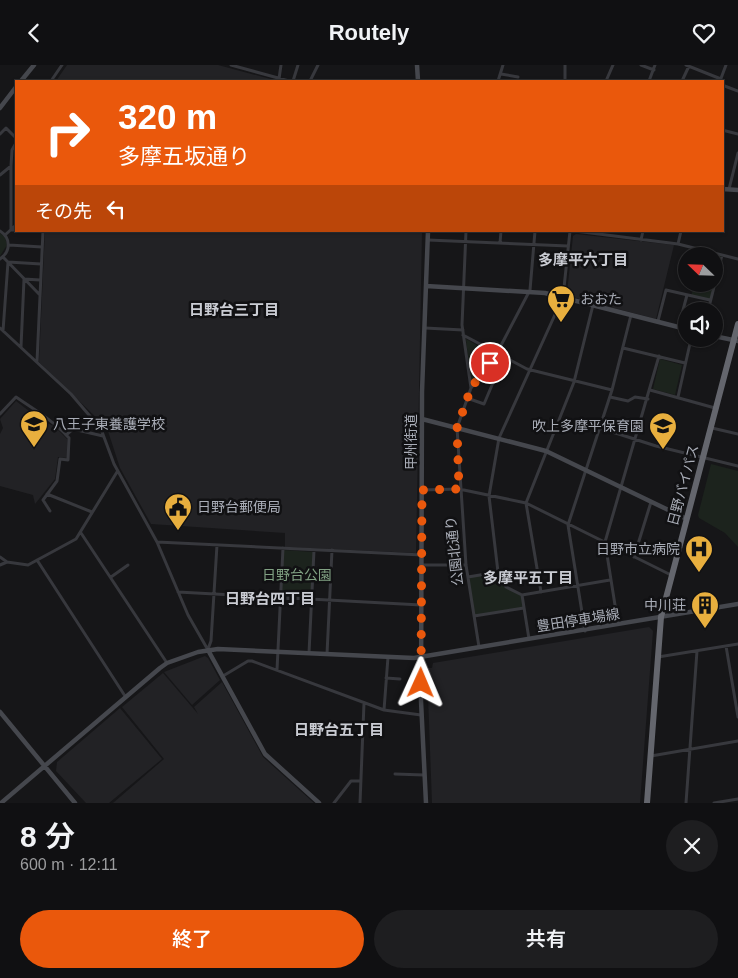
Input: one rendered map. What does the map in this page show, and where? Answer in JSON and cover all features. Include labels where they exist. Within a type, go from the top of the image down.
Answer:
[{"type":"highway","name":"日野バイパス","points":[[647,803],[661,617],[736,341],[738,324]]},
{"type":"street","points":[[22,80],[34,65]]},
{"type":"street","points":[[53,80],[62,65]]},
{"type":"street","points":[[231,65],[284,80]]},
{"type":"street","points":[[279,79],[281,65]]},
{"type":"street","points":[[294,80],[298,65]]},
{"type":"street","points":[[310,80],[318,65]]},
{"type":"street","points":[[417,65],[418,80]]},
{"type":"street","points":[[498,80],[503,65]]},
{"type":"street","points":[[565,65],[566,80]]},
{"type":"street","points":[[606,80],[613,65]]},
{"type":"street","points":[[641,65],[654,70]]},
{"type":"street","points":[[649,80],[655,65]]},
{"type":"street","points":[[682,80],[688,66],[721,80],[726,65]]},
{"type":"street","points":[[501,74],[518,77]]},
{"type":"street","points":[[724,86],[738,91]]},
{"type":"street","points":[[1,105],[15,88]]},
{"type":"street","points":[[0,133],[6,128],[15,137]]},
{"type":"street","points":[[724,130],[738,134]]},
{"type":"street","points":[[11,230],[11,165],[12,150],[15,145]]},
{"type":"street","points":[[729,189],[738,153]]},
{"type":"street","points":[[0,173],[11,165]]},
{"type":"street","points":[[724,189],[738,190]]},
{"type":"street","points":[[5,235],[15,226]]},
{"type":"street","points":[[0,231],[5,235],[9,245]]},
{"type":"street","points":[[37,363],[42,232]]},
{"type":"street","name":"甲州街道","points":[[426,803],[420,715],[422,419],[428,232]]},
{"type":"street","points":[[466,232],[463,332],[471,388]]},
{"type":"street","points":[[500,243],[501,232]]},
{"type":"street","name":"公園北通り","points":[[480,647],[466,565],[459,489],[457,428],[471,388],[497,353],[530,290],[535,232]]},
{"type":"street","points":[[570,232],[563,297],[499,439],[489,496],[498,572],[506,587],[522,595],[610,580]]},
{"type":"street","points":[[590,232],[690,247]]},
{"type":"street","points":[[641,239],[643,232]]},
{"type":"street","points":[[678,244],[681,232]]},
{"type":"street","points":[[428,240],[568,246]]},
{"type":"street","points":[[9,245],[42,247]]},
{"type":"street","points":[[9,245],[2,258],[40,295]]},
{"type":"street","points":[[723,255],[738,259]]},
{"type":"street","points":[[8,262],[41,263]]},
{"type":"street","points":[[8,262],[2,330],[71,394],[101,429],[117,472],[157,542],[178,593],[265,754],[319,803]]},
{"type":"street","points":[[24,279],[40,279]]},
{"type":"street","points":[[20,347],[24,279]]},
{"type":"street","points":[[426,285],[530,290],[678,327]]},
{"type":"street","points":[[658,321],[666,290],[710,300],[712,293]]},
{"type":"street","points":[[685,302],[687,295]]},
{"type":"street","points":[[541,592],[526,503],[574,381],[593,305]]},
{"type":"street","points":[[585,631],[568,525],[612,391],[631,315]]},
{"type":"street","points":[[425,328],[463,332],[530,370],[612,391]]},
{"type":"street","points":[[723,338],[736,341]]},
{"type":"street","points":[[623,347],[686,363]]},
{"type":"street","points":[[678,397],[689,347]]},
{"type":"street","points":[[618,625],[605,542],[659,356]]},
{"type":"street","points":[[467,398],[484,404],[495,378],[482,373]]},
{"type":"street","points":[[650,390],[717,408]]},
{"type":"street","points":[[0,414],[16,397],[44,418],[56,424],[69,438],[68,460],[60,459],[57,481],[43,500],[50,511]]},
{"type":"street","points":[[610,397],[628,401],[635,397],[648,399]]},
{"type":"street","points":[[422,419],[546,451],[687,519]]},
{"type":"street","points":[[712,428],[738,435]]},
{"type":"street","points":[[66,435],[73,429],[103,436]]},
{"type":"street","points":[[600,429],[635,440],[738,466]]},
{"type":"street","points":[[0,557],[7,562],[28,565],[76,539],[117,472]]},
{"type":"street","points":[[422,490],[459,489],[526,503],[672,575]]},
{"type":"street","points":[[48,494],[92,512]]},
{"type":"street","points":[[634,557],[651,502]]},
{"type":"street","points":[[1,803],[125,696],[167,663],[81,533]]},
{"type":"street","points":[[157,542],[422,555]]},
{"type":"street","points":[[208,650],[211,641],[217,545]]},
{"type":"street","points":[[277,670],[283,548]]},
{"type":"street","points":[[309,653],[314,550]]},
{"type":"street","points":[[327,654],[332,551]]},
{"type":"street","points":[[37,560],[125,696]]},
{"type":"street","points":[[0,565],[7,562]]},
{"type":"street","points":[[111,577],[128,565]]},
{"type":"street","points":[[422,565],[466,565]]},
{"type":"street","points":[[468,577],[498,572]]},
{"type":"street","points":[[178,593],[421,605]]},
{"type":"street","points":[[522,595],[529,639]]},
{"type":"street","name":"豊田停車場線","points":[[167,663],[208,650],[421,657],[738,605]]},
{"type":"street","points":[[474,616],[524,608]]},
{"type":"street","points":[[657,657],[738,645]]},
{"type":"street","points":[[726,647],[738,717]]},
{"type":"street","points":[[686,803],[696,651]]},
{"type":"street","points":[[384,710],[388,657]]},
{"type":"street","points":[[223,676],[248,661],[384,710],[420,715]]},
{"type":"street","points":[[386,678],[400,679]]},
{"type":"street","points":[[360,803],[364,703]]},
{"type":"street","points":[[0,712],[75,803]]},
{"type":"street","points":[[651,756],[738,741]]},
{"type":"street","points":[[395,774],[424,775]]},
{"type":"street","points":[[334,803],[351,781],[361,781]]},
{"type":"street","points":[[714,803],[738,799]]},
{"type":"shaded area","points":[[67,65],[218,65],[274,80],[57,80]]},
{"type":"shaded area","points":[[45,232],[422,232],[416,553],[285,547],[285,533],[151,524],[120,468],[107,428],[39,362]]},
{"type":"shaded area","points":[[576,234],[674,245],[656,319],[568,296],[573,236]]},
{"type":"shaded area","name":"八王子東養護学校","points":[[16,401],[42,421],[54,426],[67,439],[67,458],[58,457],[55,479],[35,504],[33,495],[0,486],[0,434],[3,428],[0,419]]},
{"type":"shaded area","points":[[649,627],[653,631],[640,803],[432,803],[427,668],[432,668],[433,663]]},
{"type":"shaded area","points":[[205,656],[220,680],[192,705],[164,672]]},
{"type":"shaded area","points":[[163,673],[198,714],[194,707],[222,682],[263,757],[314,803],[113,803],[164,759],[122,707]]},
{"type":"shaded area","points":[[120,708],[162,759],[109,803],[86,803],[56,771],[57,762]]},
{"type":"green space","points":[[0,233],[5,237],[7,245],[0,256]]},
{"type":"green space","points":[[692,293],[712,293],[710,300],[691,296]]},
{"type":"green space","points":[[466,339],[493,354],[471,384]]},
{"type":"green space","points":[[660,359],[682,365],[675,395],[653,389]]},
{"type":"green space","points":[[711,464],[738,471],[738,547],[725,533],[699,518],[698,515]]},
{"type":"green space","name":"日野台公園","points":[[283,550],[314,552],[312,600],[281,598]]},
{"type":"green space","points":[[498,572],[506,587],[522,595],[524,608],[474,616],[468,577]]},
{"type":"place","name":"おおた","points":[[561,323]]},
{"type":"place","name":"八王子東養護学校","points":[[34,448]]},
{"type":"place","name":"吹上多摩平保育園","points":[[663,450]]},
{"type":"place","name":"日野台郵便局","points":[[178,531]]},
{"type":"place","name":"日野市立病院","points":[[699,573]]},
{"type":"place","name":"中川荘","points":[[705,629]]},
{"type":"district","name":"多摩平六丁目","points":[[583,260]]},
{"type":"district","name":"日野台三丁目","points":[[234,310]]},
{"type":"district","name":"多摩平五丁目","points":[[528,578]]},
{"type":"district","name":"日野台四丁目","points":[[270,599]]},
{"type":"district","name":"日野台五丁目","points":[[339,730]]},
{"type":"route","points":[[421,683],[422,490],[459,489],[457,428],[471,388],[490,363]]}]
